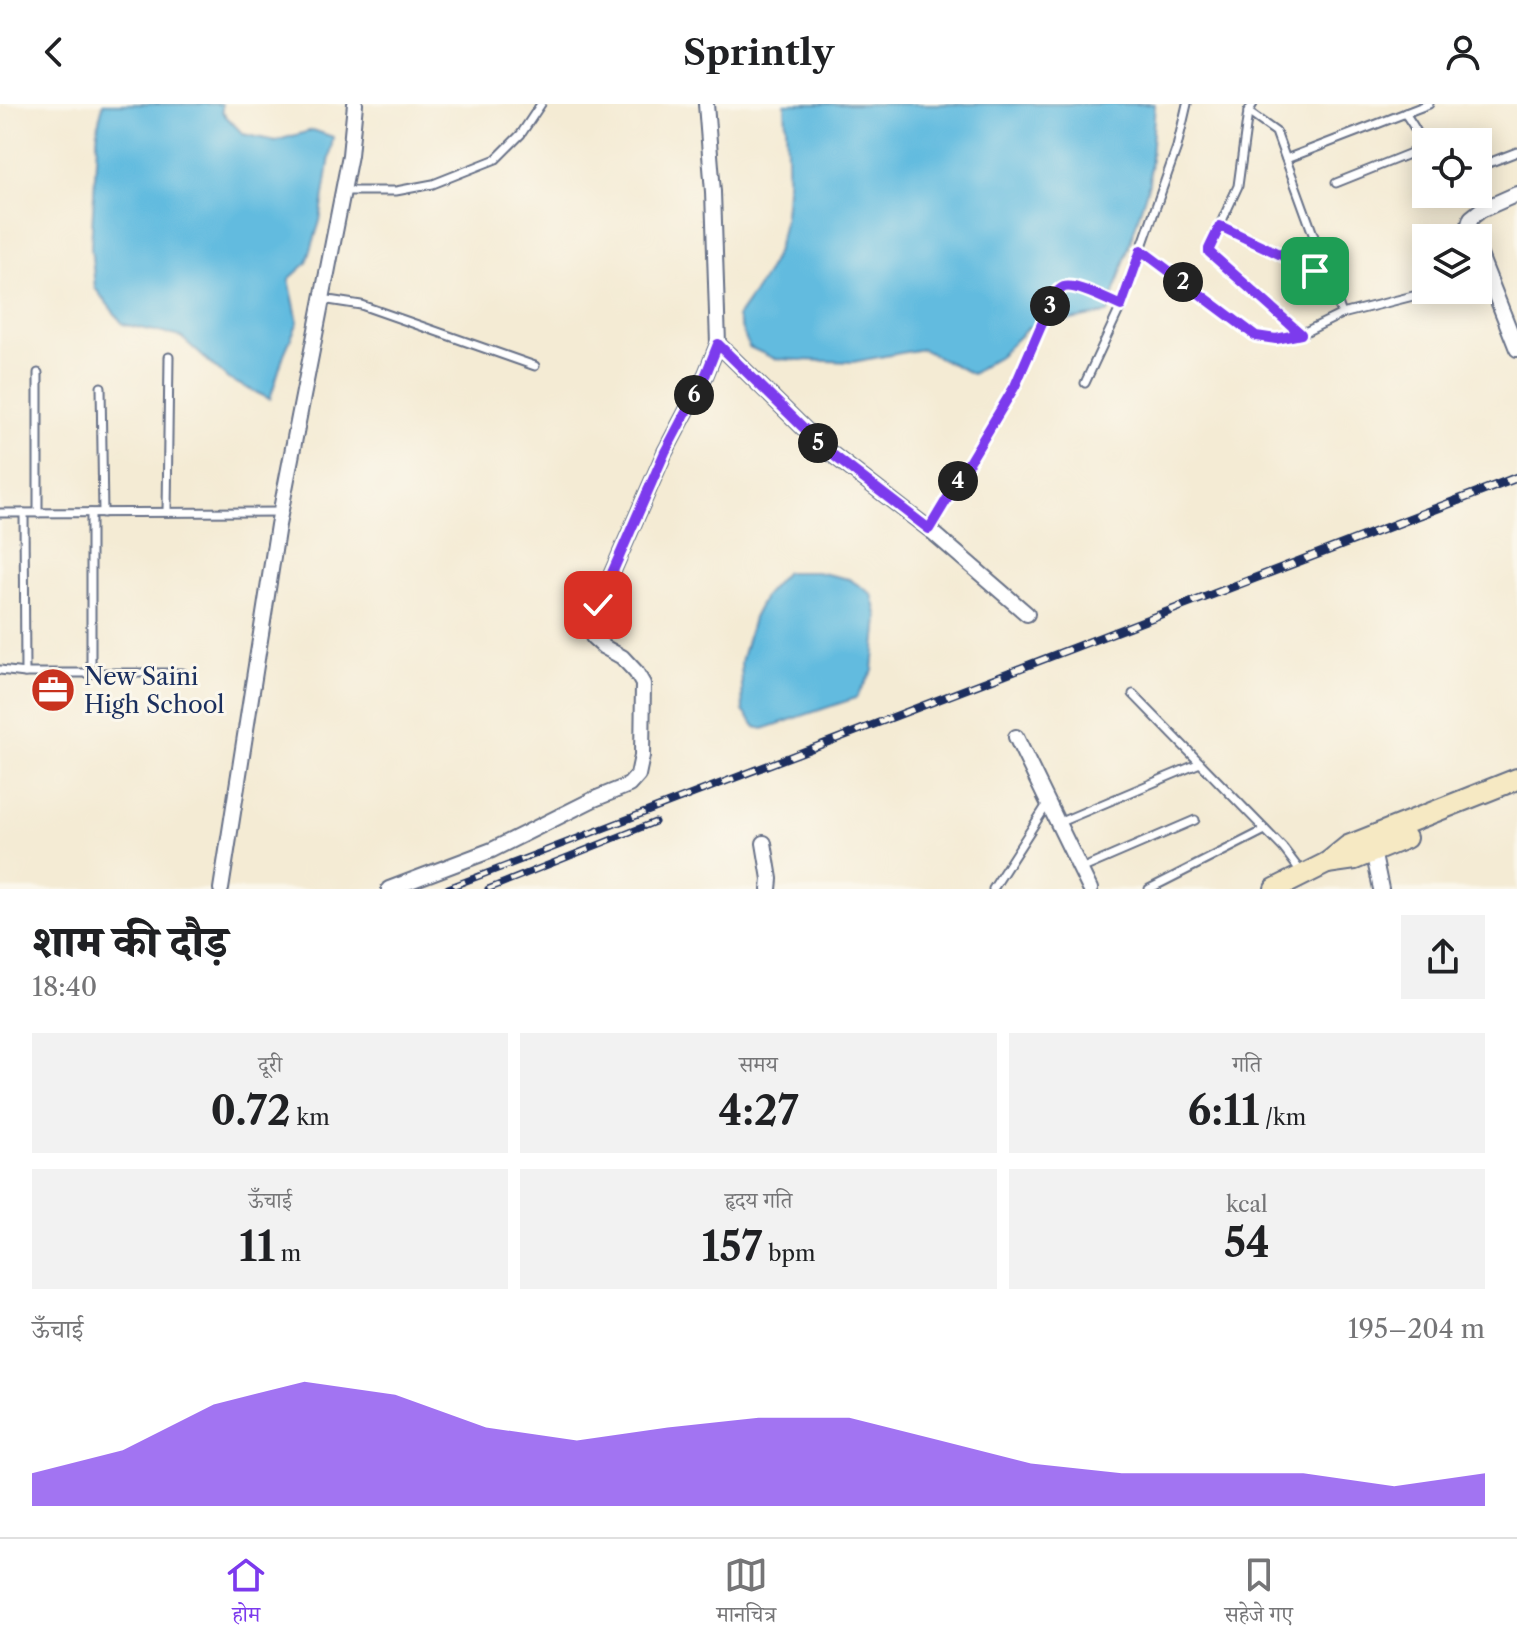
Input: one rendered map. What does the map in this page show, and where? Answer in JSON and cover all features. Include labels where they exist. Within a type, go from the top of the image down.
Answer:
[{"type":"street","points":[[221,889],[281,512],[350,155],[355,104]]},
{"type":"street","points":[[389,889],[492,850],[629,785],[638,775],[642,756],[643,684],[622,657],[593,637],[591,621],[665,452],[706,374],[718,344],[713,192],[706,104]]},
{"type":"street","points":[[1469,224],[1481,210],[1517,194]]},
{"type":"street","points":[[1492,291],[1517,349]]},
{"type":"street","points":[[718,344],[824,448],[929,529],[1027,614]]},
{"type":"street","points":[[1016,737],[1090,889]]},
{"type":"street","points":[[1372,845],[1517,779]]},
{"type":"street","points":[[1290,883],[1327,863],[1348,846],[1372,845],[1517,792]]},
{"type":"street","points":[[764,843],[769,889]]},
{"type":"street","points":[[1372,845],[1381,889]]},
{"type":"lane","points":[[343,191],[396,191],[433,184],[496,159],[521,134],[541,104]]},
{"type":"lane","points":[[1085,383],[1121,306],[1177,147],[1187,104]]},
{"type":"lane","points":[[1286,159],[1429,104]]},
{"type":"lane","points":[[1250,108],[1238,186],[1209,252],[1301,334]]},
{"type":"lane","points":[[1250,108],[1276,132],[1342,314]]},
{"type":"lane","points":[[1336,183],[1419,148],[1419,137],[1405,113]]},
{"type":"lane","points":[[1492,162],[1517,152]]},
{"type":"lane","points":[[1220,226],[1328,276]]},
{"type":"lane","points":[[1141,250],[1256,336],[1276,339],[1301,334],[1342,314],[1412,296]]},
{"type":"lane","points":[[929,529],[1015,386],[1059,290],[1065,286],[1076,288],[1121,306]]},
{"type":"lane","points":[[322,299],[361,305],[535,366]]},
{"type":"lane","points":[[167,512],[169,357]]},
{"type":"lane","points":[[38,373],[38,513]]},
{"type":"lane","points":[[101,387],[103,513]]},
{"type":"lane","points":[[0,513],[281,512]]},
{"type":"lane","points":[[24,513],[25,673]]},
{"type":"lane","points":[[91,513],[91,673]]},
{"type":"lane","points":[[0,670],[25,673],[183,673]]},
{"type":"lane","points":[[1133,694],[1283,848],[1290,883]]},
{"type":"lane","points":[[1058,824],[1200,763]]},
{"type":"lane","points":[[993,889],[1048,803]]},
{"type":"lane","points":[[1081,869],[1195,820]]},
{"type":"lane","points":[[1149,889],[1265,830]]},
{"type":"water","points":[[103,104],[222,104],[222,112],[243,134],[275,141],[313,130],[333,137],[320,221],[307,263],[289,279],[298,322],[270,399],[228,379],[181,337],[123,324],[95,288],[91,246],[98,125]]},
{"type":"water","points":[[785,104],[1155,104],[1149,183],[1108,313],[1028,328],[1000,355],[972,374],[922,349],[853,362],[775,359],[749,347],[737,317],[768,270],[782,232],[787,189]]},
{"type":"water","points":[[786,572],[817,572],[849,579],[872,594],[878,618],[873,670],[856,698],[763,729],[756,727],[743,711],[741,662],[753,618],[765,595]]},
{"type":"railway","points":[[1517,476],[448,888],[1517,479]]},
{"type":"railway","points":[[488,889],[655,822]]},
{"type":"place","name":"New Saini High School","points":[[53,690]]},
{"type":"route","points":[[598,605],[665,452],[706,374],[718,344],[824,448],[929,529],[1015,386],[1059,290],[1065,286],[1076,288],[1121,306],[1141,250],[1256,336],[1276,339],[1301,334],[1209,252],[1220,226],[1315,271]]}]
